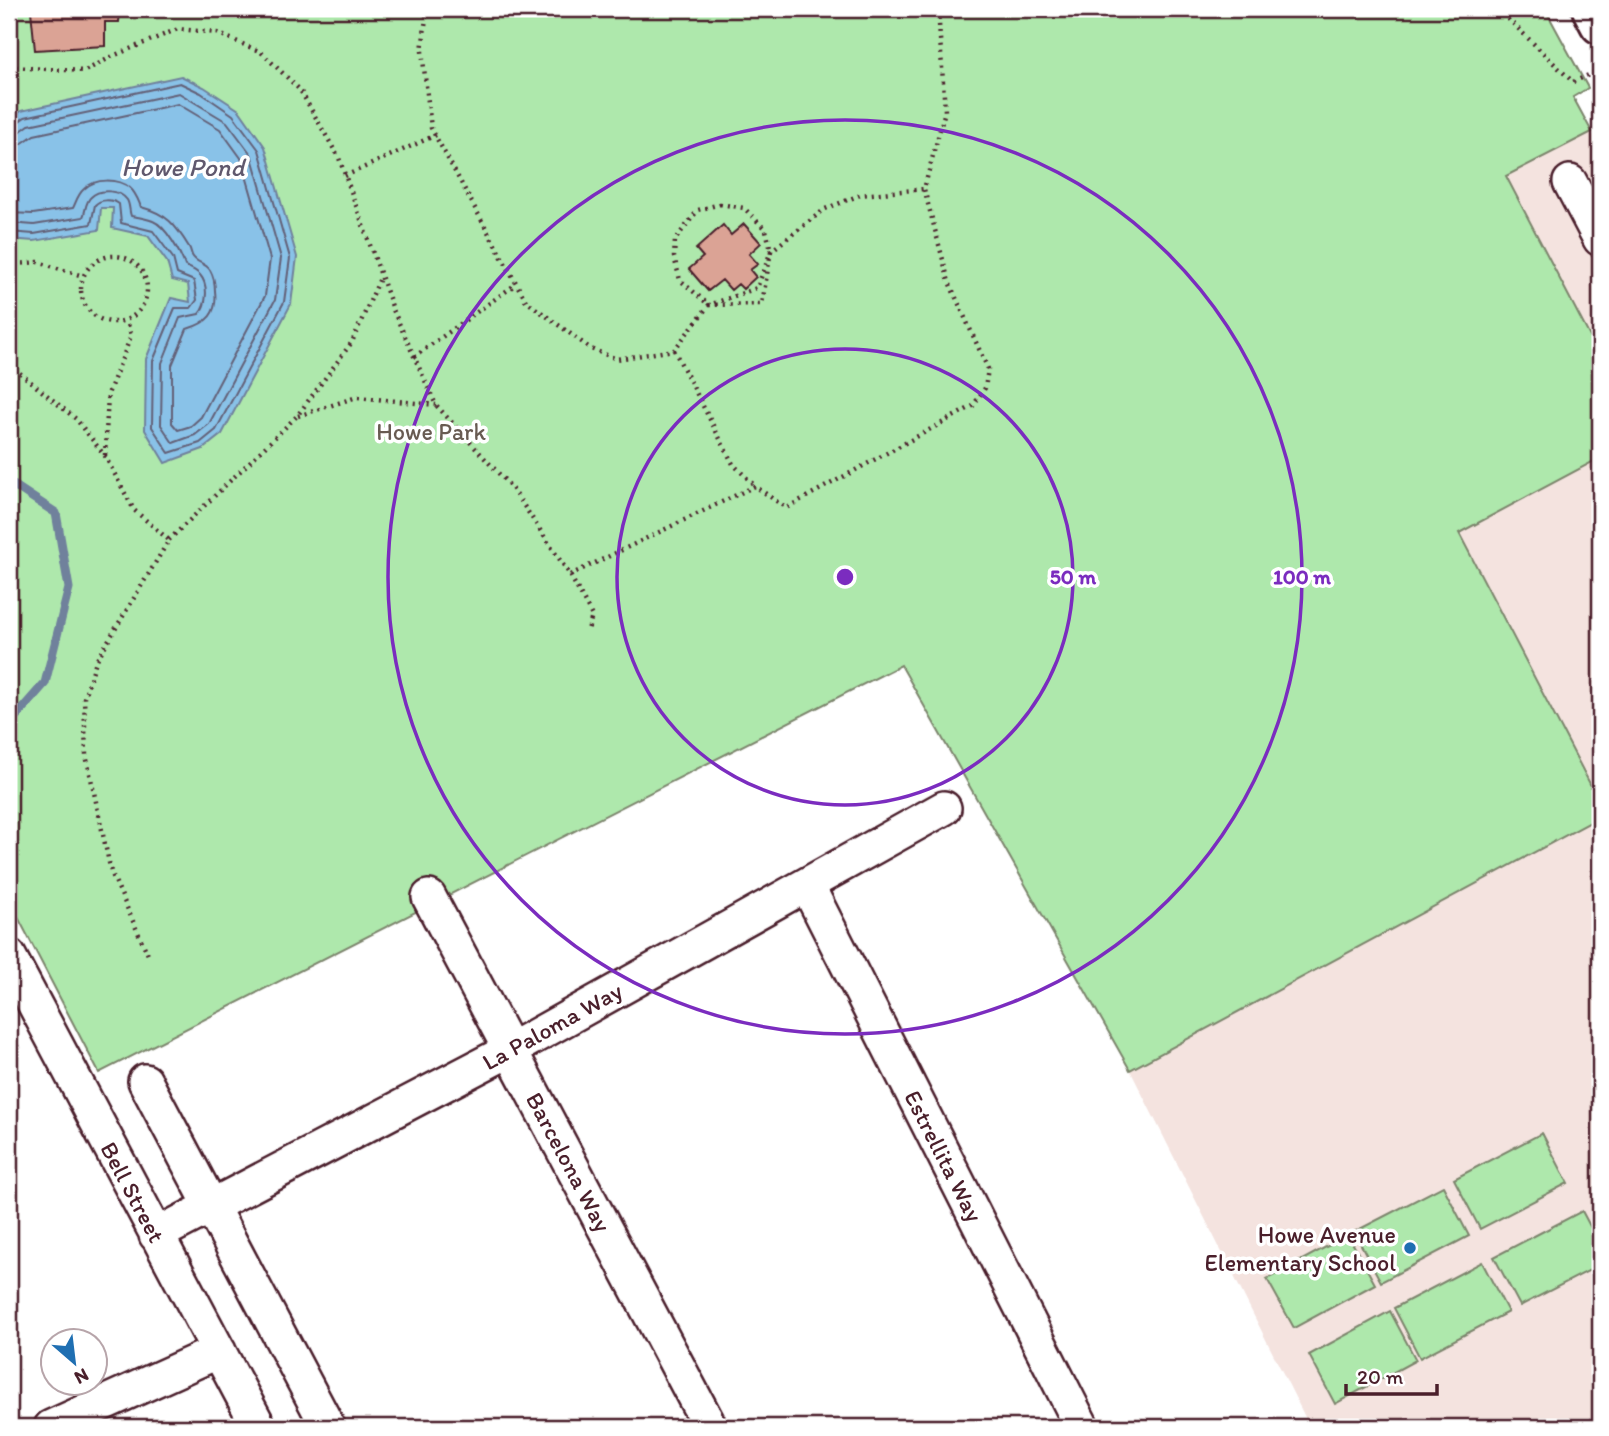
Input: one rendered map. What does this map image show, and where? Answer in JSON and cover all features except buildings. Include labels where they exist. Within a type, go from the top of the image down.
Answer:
[{"type":"main road","points":[[1592,9],[1600,24]]},
{"type":"street","points":[[1570,182],[1600,239]]},
{"type":"street","name":"La Paloma Way","points":[[156,1236],[510,1050],[943,808]]},
{"type":"street","name":"Estrellita Way","points":[[807,885],[1082,1427]]},
{"type":"street","name":"Barcelona Way","points":[[429,897],[710,1427]]},
{"type":"street","name":"Bell Street","points":[[9,956],[259,1427]]},
{"type":"street","points":[[145,1082],[328,1427]]},
{"type":"street","points":[[51,1427],[219,1351]]},
{"type":"path","points":[[427,9],[422,51],[431,128],[526,301],[591,349],[617,359],[674,350],[709,305],[757,288],[771,251],[825,209],[860,195],[924,189]]},
{"type":"path","points":[[674,350],[733,464],[755,486],[786,508],[973,405],[985,388],[988,369],[949,282],[924,189],[945,111],[938,9]]},
{"type":"path","points":[[1498,9],[1573,82],[1600,70]]},
{"type":"path","points":[[9,67],[85,71],[178,29],[217,33],[261,52],[300,90],[339,158],[394,312],[436,405],[512,488],[570,575],[592,616],[587,630]]},
{"type":"path","points":[[345,176],[436,135]]},
{"type":"path","points":[[720,204],[744,208],[766,230],[771,251],[762,304],[709,305],[680,280],[674,257],[675,240],[698,210],[720,204]]},
{"type":"path","points":[[110,255],[123,256],[133,261],[142,269],[148,284],[143,307],[127,320],[104,321],[87,309],[82,299],[80,287],[89,266],[110,255]]},
{"type":"path","points":[[9,265],[38,262],[83,276]]},
{"type":"path","points":[[149,957],[111,872],[86,755],[84,698],[96,661],[169,540],[297,416],[352,341],[381,275]]},
{"type":"path","points":[[414,357],[516,284]]},
{"type":"path","points":[[105,456],[108,394],[131,336],[127,320]]},
{"type":"path","points":[[9,364],[76,419],[105,456],[134,510],[169,540]]},
{"type":"path","points":[[297,416],[357,397],[436,405]]},
{"type":"path","points":[[570,575],[755,486]]},
{"type":"shaded area","points":[[1592,132],[1600,148],[1600,356],[1506,176]]},
{"type":"shaded area","points":[[1600,458],[1600,803],[1459,533]]},
{"type":"shaded area","name":"Howe Avenue Elementary School","points":[[1600,817],[1600,1427],[1310,1427],[1130,1070]]},
{"type":"green space","name":"Howe Park","points":[[9,9],[1545,9],[1588,88],[1573,97],[1592,132],[1506,176],[1600,356],[1600,458],[1459,533],[1600,803],[1600,817],[1130,1070],[901,665],[99,1073],[9,900]]},
{"type":"green space","points":[[1542,1133],[1568,1183],[1480,1229],[1454,1179]]},
{"type":"green space","points":[[1443,1186],[1469,1236],[1381,1282],[1354,1232]]},
{"type":"green space","points":[[1582,1211],[1600,1245],[1600,1265],[1520,1306],[1494,1257]]},
{"type":"green space","points":[[1348,1235],[1375,1284],[1294,1328],[1267,1279]]},
{"type":"green space","points":[[1482,1262],[1508,1312],[1420,1358],[1394,1308]]},
{"type":"green space","points":[[1390,1311],[1416,1360],[1335,1404],[1309,1355]]},
{"type":"water","name":"Howe Pond","points":[[181,76],[204,87],[239,110],[265,147],[297,257],[291,304],[222,434],[203,449],[165,463],[145,430],[146,359],[171,298],[190,302],[188,284],[172,280],[167,262],[148,236],[112,228],[113,208],[101,208],[99,230],[34,241],[9,239],[9,121],[21,111]]},
{"type":"waterway","points":[[9,482],[56,513],[69,588],[45,683],[9,724]]},
{"type":"place","name":"Howe Avenue Elementary School","points":[[1410,1248]]}]
